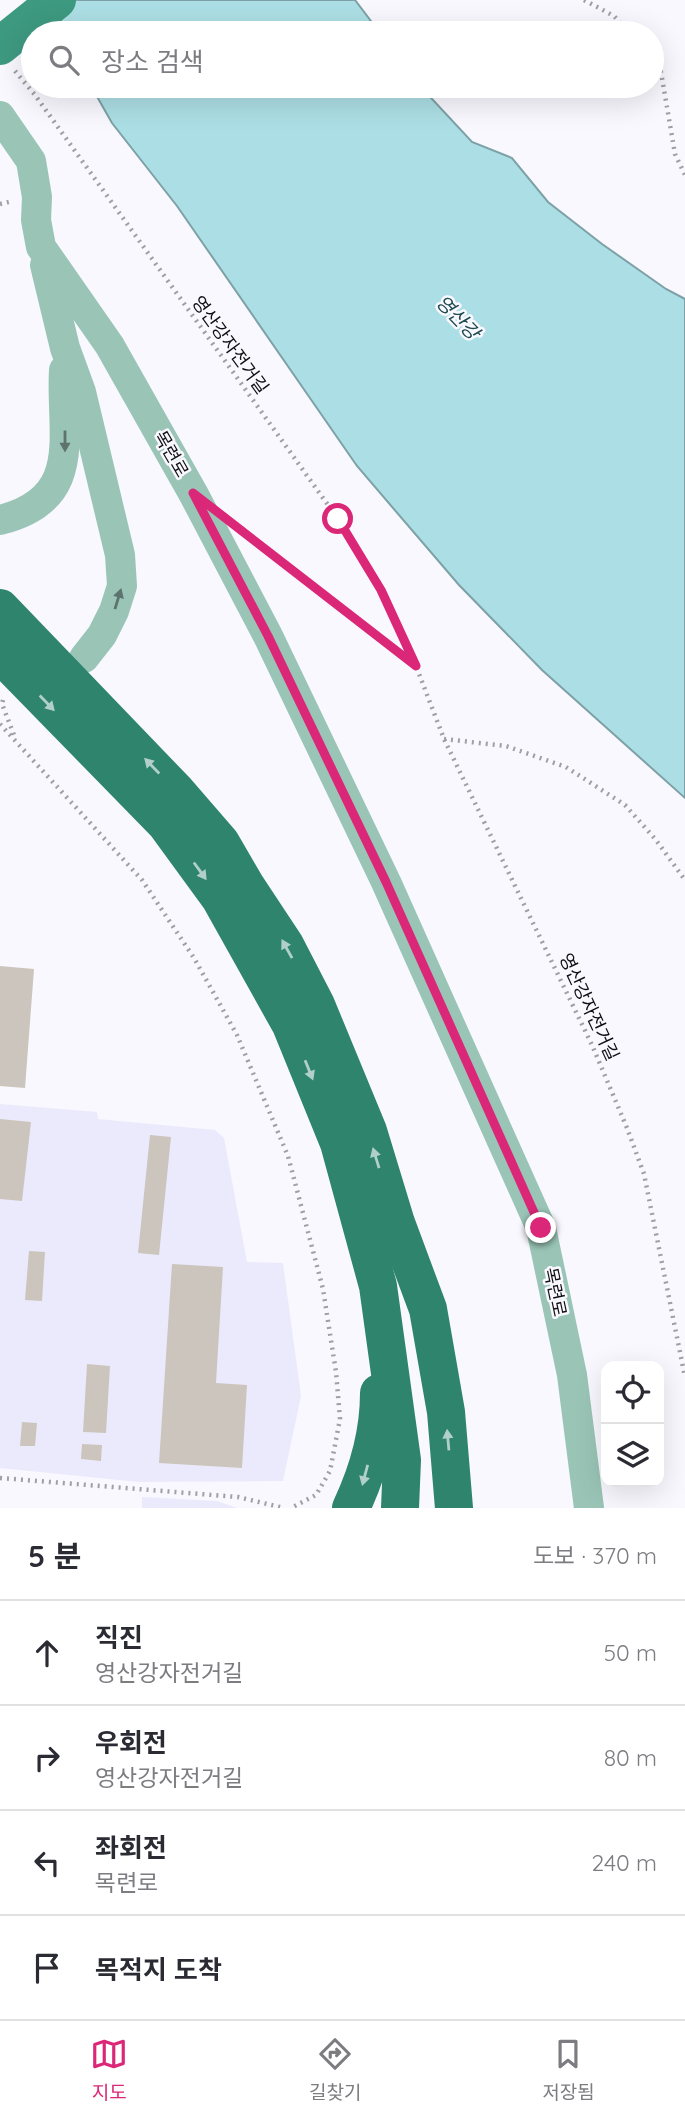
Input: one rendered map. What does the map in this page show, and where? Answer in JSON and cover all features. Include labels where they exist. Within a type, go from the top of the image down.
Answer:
[{"type":"highway","points":[[0,608],[176,791],[221,843],[285,945],[316,1005],[368,1131],[396,1223],[428,1309],[446,1412],[454,1508]]},
{"type":"highway","points":[[2,671],[139,794],[166,824],[220,898],[291,1025],[339,1143],[378,1286],[402,1460],[400,1508]]},
{"type":"highway","points":[[396,1223],[418,1400],[420,1508]]},
{"type":"highway","points":[[351,1508],[362,1484],[379,1419],[378,1286]]},
{"type":"main road","points":[[37,21],[57,0]]},
{"type":"main road","points":[[4,55],[21,37]]},
{"type":"street","name":"목련로","points":[[0,116],[31,161],[41,247],[110,346],[193,493],[268,636],[386,882],[541,1228],[572,1375],[589,1508]]},
{"type":"street","points":[[41,247],[65,348],[81,392],[120,555],[122,586],[114,611],[102,635],[83,657]]},
{"type":"street","points":[[0,520],[31,508],[46,496],[57,480],[65,459],[62,394],[65,348]]},
{"type":"path","points":[[584,0],[618,21]]},
{"type":"path","name":"영산강자전거길","points":[[4,55],[21,77]]},
{"type":"path","points":[[664,91],[674,154],[685,175]]},
{"type":"path","name":"영산강자전거길","points":[[37,98],[338,519],[381,590],[416,666],[444,739],[592,1045],[627,1128],[644,1174],[685,1377]]},
{"type":"path","points":[[236,526],[416,666]]},
{"type":"path","points":[[2,671],[2,704],[15,739]]},
{"type":"path","points":[[0,724],[142,880],[194,958],[237,1035],[288,1156],[323,1289],[336,1372],[340,1419],[331,1471],[316,1495],[291,1508]]},
{"type":"path","points":[[444,739],[506,746],[566,767],[625,805],[656,840],[685,880]]},
{"type":"path","points":[[0,1478],[238,1497],[284,1508]]},
{"type":"shaded area","points":[[0,1104],[97,1112],[98,1119],[215,1130],[224,1138],[247,1262],[283,1263],[301,1396],[283,1481],[139,1482],[0,1468]]},
{"type":"shaded area","points":[[142,1497],[217,1501],[237,1508],[142,1508]]},
{"type":"water","points":[[37,0],[355,0],[371,21],[51,21]]},
{"type":"water","name":"영산강","points":[[98,98],[431,98],[472,142],[512,158],[548,202],[602,244],[666,289],[685,299],[685,798],[542,670],[459,585],[357,466],[177,206],[112,123]]},
{"type":"building","points":[[0,966],[34,969],[25,1088],[0,1086]]},
{"type":"building","points":[[0,1119],[31,1122],[22,1201],[0,1199]]},
{"type":"building","points":[[150,1135],[171,1137],[159,1255],[138,1253]]},
{"type":"building","points":[[29,1251],[45,1252],[42,1301],[25,1300]]},
{"type":"building","points":[[172,1264],[223,1267],[216,1383],[247,1385],[242,1468],[159,1463]]},
{"type":"building","points":[[87,1364],[110,1366],[106,1433],[83,1432]]},
{"type":"building","points":[[22,1422],[37,1423],[35,1446],[20,1446]]},
{"type":"building","points":[[82,1444],[102,1445],[101,1461],[81,1459]]},
{"type":"route","points":[[338,519],[381,590],[416,666],[193,493],[268,636],[386,882],[541,1228]]}]
